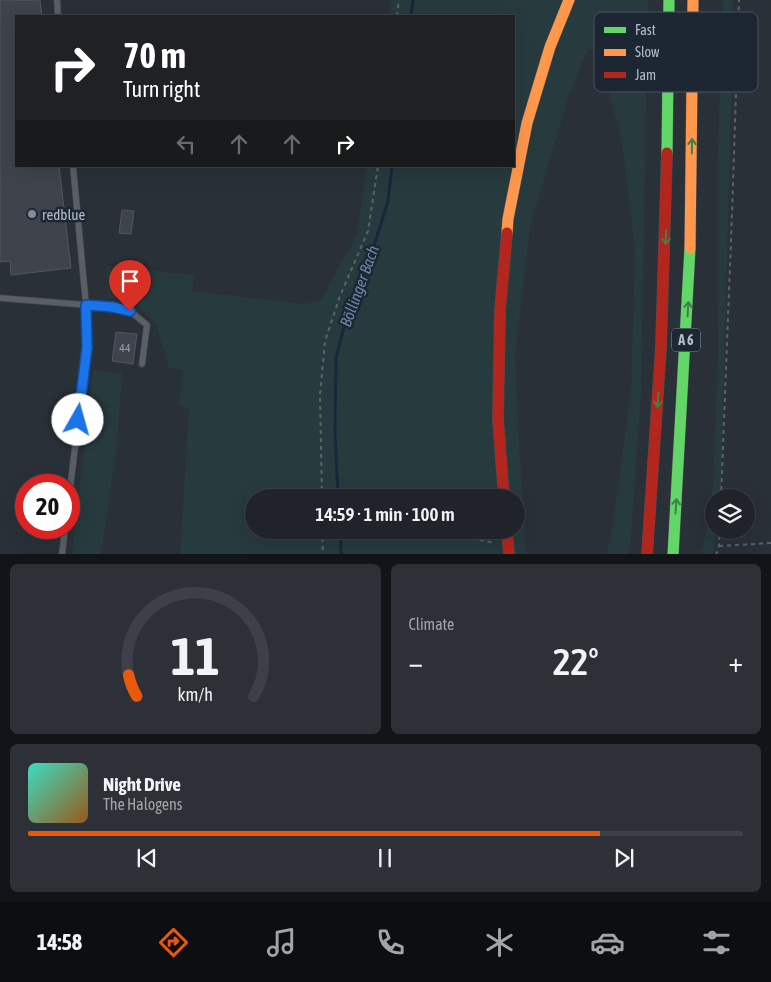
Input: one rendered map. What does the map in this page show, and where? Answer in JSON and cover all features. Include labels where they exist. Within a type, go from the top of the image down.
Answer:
[{"type":"main road","points":[[503,489],[498,420],[500,310],[508,219],[526,123],[550,47],[569,0]]},
{"type":"main road","name":"A 6","points":[[647,554],[655,454],[664,273],[669,92]]},
{"type":"main road","name":"A 6","points":[[673,554],[690,258],[693,92]]},
{"type":"lane","points":[[57,0],[58,15]]},
{"type":"lane","points":[[72,474],[87,348],[86,305],[73,167]]},
{"type":"lane","points":[[0,298],[112,307],[130,311],[147,325],[142,364]]},
{"type":"lane","points":[[62,554],[64,539]]},
{"type":"path","points":[[397,15],[399,0]]},
{"type":"path","points":[[721,489],[736,92]]},
{"type":"path","points":[[322,489],[320,395],[324,341],[340,296],[368,231],[378,167]]},
{"type":"path","points":[[322,539],[323,554]]},
{"type":"path","points":[[475,539],[508,549]]},
{"type":"path","points":[[716,554],[719,539]]},
{"type":"path","points":[[719,546],[771,543]]},
{"type":"green space","points":[[391,0],[648,0],[648,12],[594,12],[594,51],[588,49],[569,94],[530,227],[515,356],[522,489],[245,489],[245,539],[525,538],[526,554],[180,554],[189,408],[179,406],[183,370],[169,368],[156,323],[131,299],[107,298],[106,266],[194,275],[192,291],[304,304],[320,301],[357,235],[367,167],[515,167],[515,15],[389,15]]},
{"type":"green space","points":[[723,0],[733,0],[733,12],[723,12]]},
{"type":"green space","points":[[608,92],[646,92],[641,392],[630,554],[607,554],[613,524],[631,392],[635,249],[621,136]]},
{"type":"green space","points":[[720,92],[732,92],[721,489],[712,489],[718,359],[717,177]]},
{"type":"green space","points":[[93,370],[122,374],[117,446],[101,554],[72,554],[74,539],[80,539],[80,484]]},
{"type":"green space","points":[[705,535],[705,539],[716,539],[713,554],[702,554]]},
{"type":"building","name":"redblue","points":[[0,0],[40,0],[42,15],[15,15],[15,167],[59,167],[71,268],[11,275],[10,261],[0,262]]},
{"type":"building","points":[[122,210],[134,211],[131,234],[119,233]]},
{"type":"building","points":[[116,332],[137,334],[133,364],[112,361]]},
{"type":"waterway","name":"Böllinger Bach","points":[[411,15],[413,0]]},
{"type":"waterway","name":"Böllinger Bach","points":[[338,489],[335,430],[336,358],[350,303],[372,252],[388,201],[392,167]]},
{"type":"waterway","name":"Böllinger Bach","points":[[340,539],[341,554]]},
{"type":"traffic: fast","points":[[669,0],[669,12]]},
{"type":"traffic: fast","points":[[667,153],[668,92]]},
{"type":"traffic: fast","points":[[673,554],[690,248]]},
{"type":"traffic: slow","points":[[507,233],[508,219],[527,123],[550,47],[569,0]]},
{"type":"traffic: slow","points":[[693,0],[693,12]]},
{"type":"traffic: slow","points":[[690,248],[692,92]]},
{"type":"traffic: jam","points":[[647,554],[661,347],[667,153]]},
{"type":"traffic: jam","points":[[503,489],[498,419],[500,310],[507,233]]},
{"type":"traffic: jam","points":[[508,539],[509,554]]},
{"type":"place","name":"redblue","points":[[32,214]]},
{"type":"route","points":[[78,420],[87,348],[86,305],[112,307],[130,311]]}]
